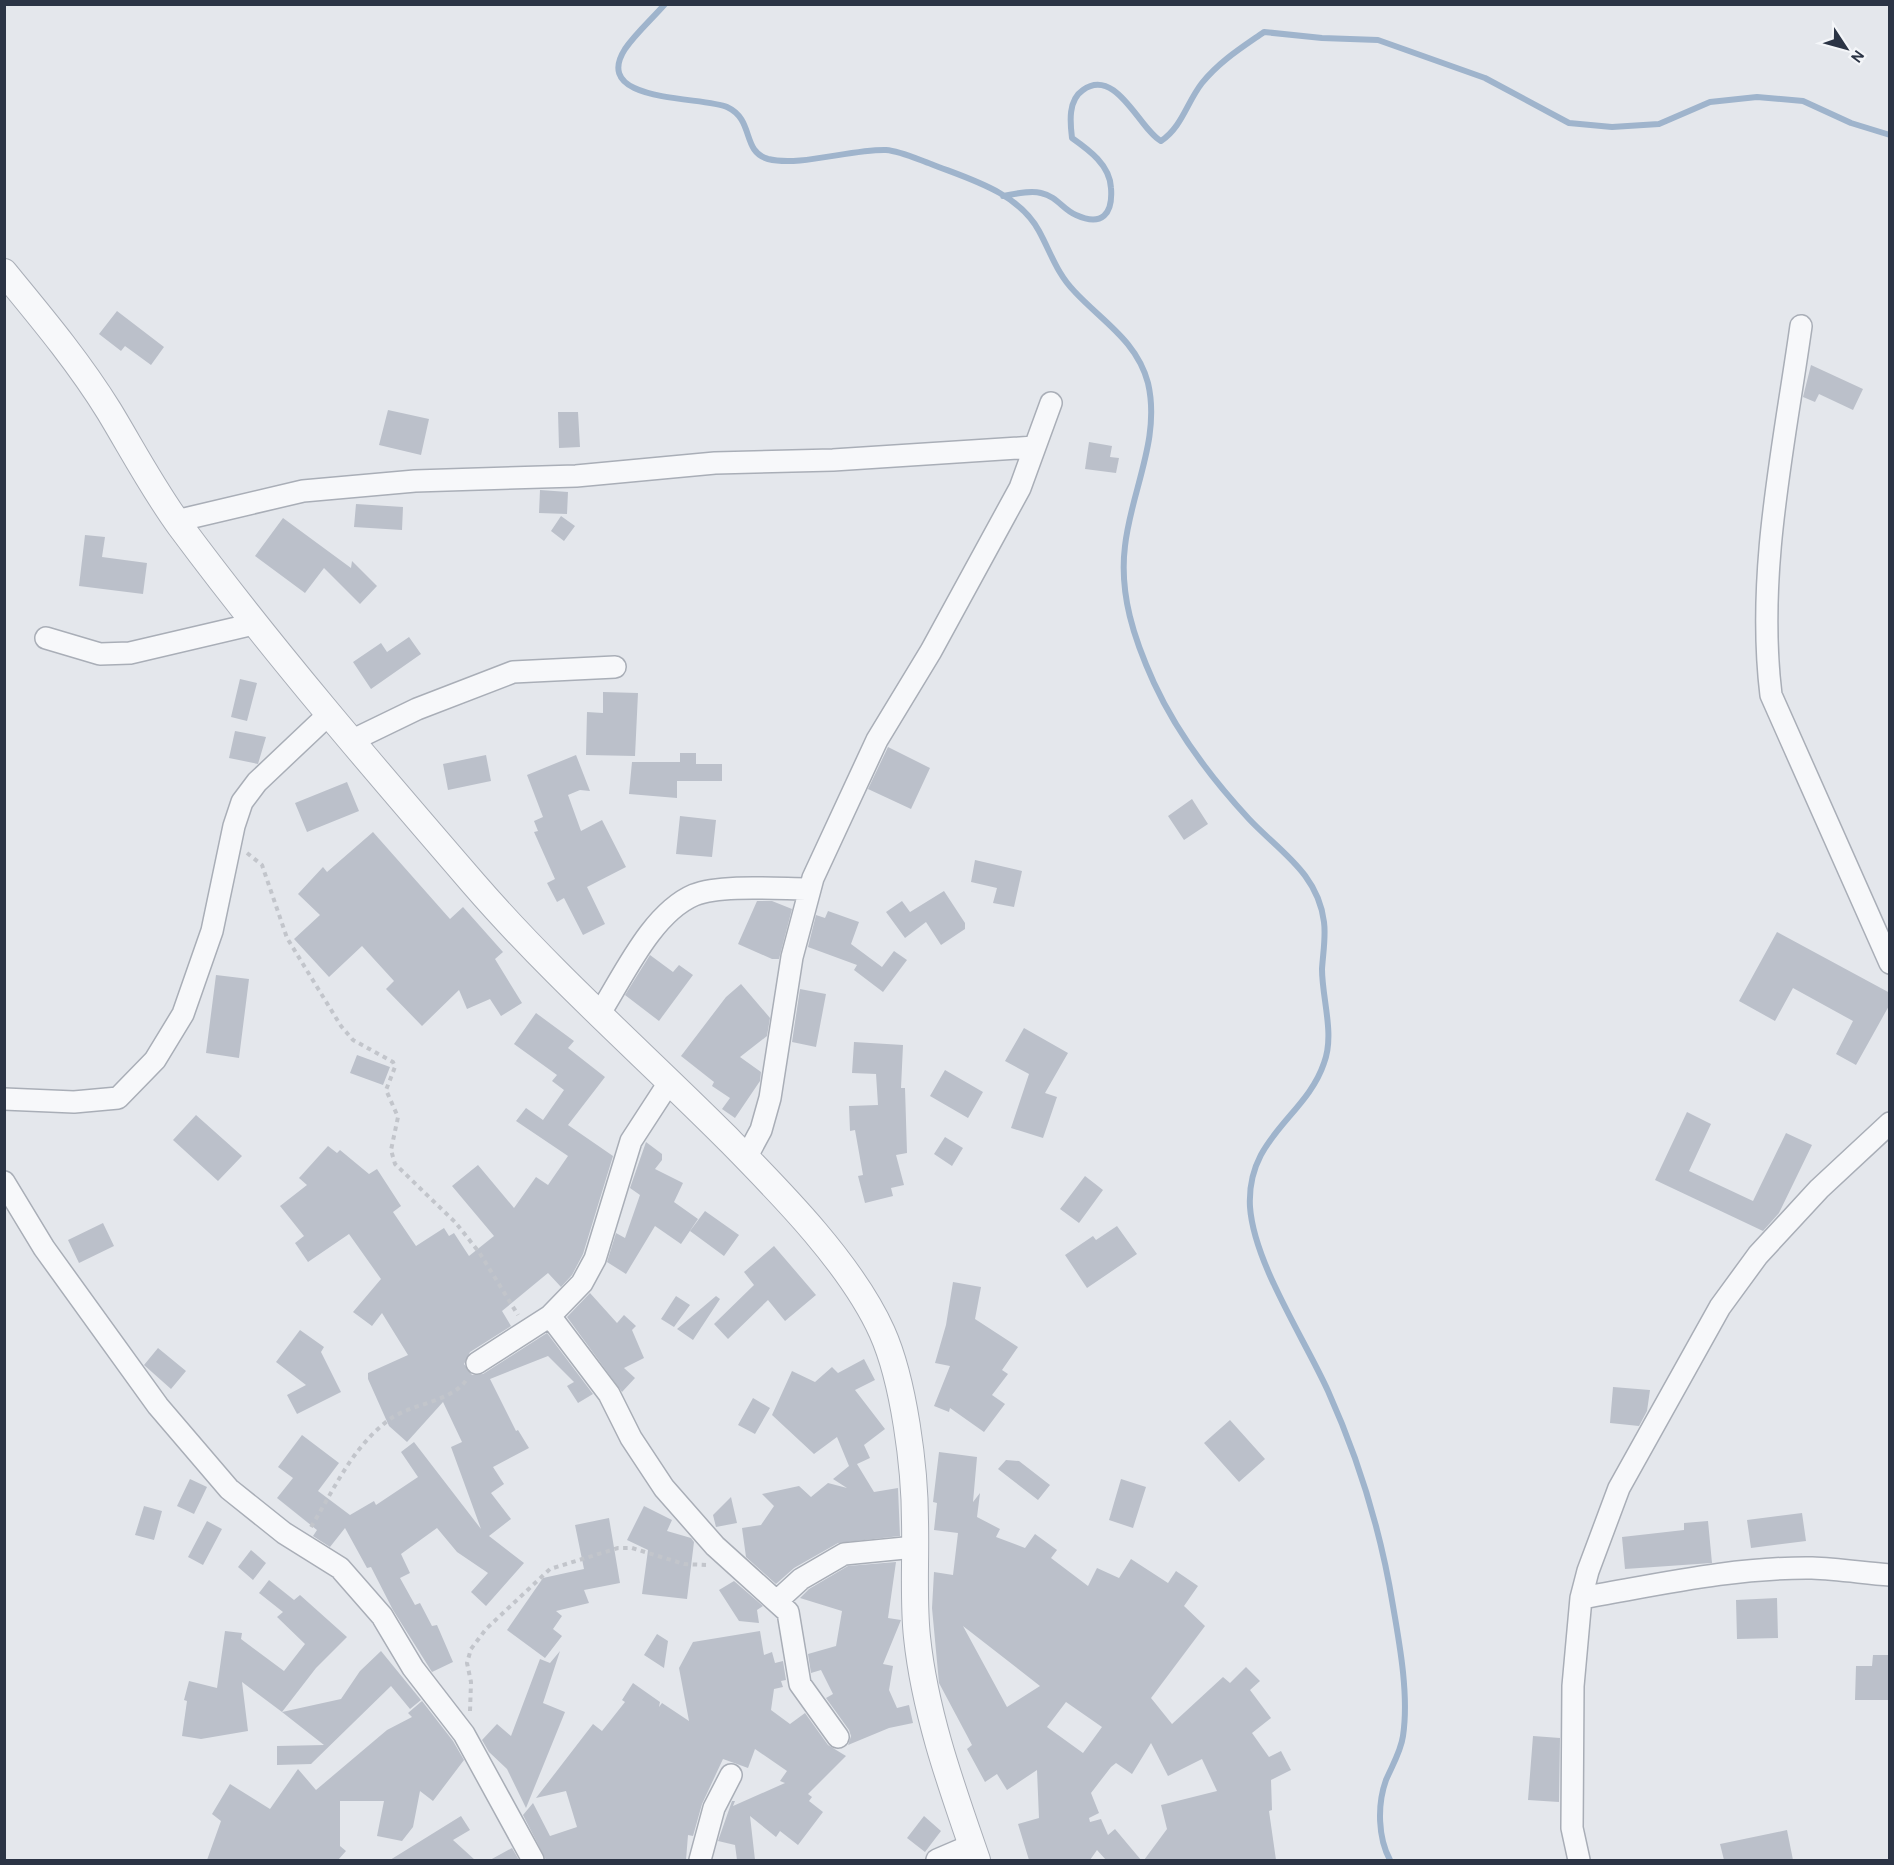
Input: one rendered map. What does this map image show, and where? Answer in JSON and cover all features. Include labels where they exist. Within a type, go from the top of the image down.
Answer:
[{"type":"street","points":[[4,272],[90,383],[176,521],[254,624],[477,888],[547,963],[670,1081],[803,1219],[850,1278],[881,1330],[894,1362],[905,1414],[916,1514],[916,1631],[922,1678],[956,1803],[975,1853],[937,1860]]},
{"type":"street","points":[[1801,326],[1767,566],[1767,666],[1771,695],[1890,963]]},
{"type":"street","points":[[746,1158],[761,1130],[770,1098],[792,957],[810,888],[877,740],[931,651],[1020,488],[1051,403]]},
{"type":"street","points":[[176,521],[303,491],[415,481],[576,476],[715,463],[833,460],[1034,447]]},
{"type":"street","points":[[46,638],[100,654],[130,653],[254,624]]},
{"type":"street","points":[[353,740],[417,709],[513,672],[615,668]]},
{"type":"street","points":[[4,1099],[74,1102],[118,1098],[155,1060],[183,1014],[212,931],[242,802],[257,782],[330,713]]},
{"type":"street","points":[[600,1013],[658,922],[674,907],[696,894],[718,891],[810,888]]},
{"type":"street","points":[[477,1363],[550,1316],[589,1272],[631,1141],[670,1081]]},
{"type":"street","points":[[1579,1860],[1572,1828],[1573,1686],[1581,1598],[1588,1571],[1619,1488],[1720,1307],[1758,1255],[1803,1206],[1890,1123]]},
{"type":"street","points":[[4,1182],[44,1248],[158,1406],[229,1489],[255,1512],[340,1568],[355,1582],[382,1616],[435,1699],[464,1734],[533,1860]]},
{"type":"street","points":[[550,1316],[609,1394],[631,1438],[663,1488],[733,1564],[788,1612],[800,1684],[838,1737]]},
{"type":"street","points":[[777,1601],[801,1579],[844,1554],[915,1547]]},
{"type":"street","points":[[1581,1598],[1710,1575],[1812,1568],[1890,1575]]},
{"type":"street","points":[[700,1860],[714,1808],[731,1775]]},
{"type":"path","points":[[230,846],[253,855],[262,865],[287,938],[341,1026],[352,1040],[393,1062],[395,1067],[386,1090],[398,1117],[391,1150],[395,1164],[454,1222],[479,1252],[527,1331]]},
{"type":"path","points":[[301,1543],[344,1468],[360,1446],[390,1419],[405,1410],[460,1389],[477,1363]]},
{"type":"path","points":[[464,1734],[471,1702],[471,1682],[466,1663],[471,1649],[486,1629],[550,1569],[618,1548],[632,1548],[684,1564],[733,1564]]},
{"type":"building","points":[[117,311],[164,347],[151,365],[125,346],[121,351],[99,334]]},
{"type":"building","points":[[1811,365],[1863,389],[1853,410],[1819,394],[1815,402],[1803,397]]},
{"type":"building","points":[[388,410],[429,419],[421,455],[379,445]]},
{"type":"building","points":[[558,412],[578,412],[580,447],[559,448]]},
{"type":"building","points":[[1089,442],[1112,446],[1110,457],[1119,458],[1116,473],[1085,469]]},
{"type":"building","points":[[540,490],[568,492],[567,514],[539,513]]},
{"type":"building","points":[[356,504],[403,507],[402,530],[354,527]]},
{"type":"building","points":[[561,516],[575,526],[564,541],[551,531]]},
{"type":"building","points":[[283,518],[351,568],[352,561],[377,586],[360,604],[324,568],[305,593],[255,556]]},
{"type":"building","points":[[85,535],[105,537],[102,557],[147,563],[143,594],[79,586]]},
{"type":"building","points":[[409,637],[421,654],[371,689],[353,662],[381,643],[387,652]]},
{"type":"building","points":[[240,679],[257,683],[247,721],[231,717]]},
{"type":"building","points":[[603,692],[638,693],[635,756],[586,755],[587,712],[603,713]]},
{"type":"building","points":[[235,731],[266,737],[258,764],[229,758]]},
{"type":"building","points":[[888,747],[930,768],[911,809],[868,789]]},
{"type":"building","points":[[680,753],[696,753],[696,764],[722,764],[722,781],[677,781],[677,798],[629,794],[632,762],[680,762]]},
{"type":"building","points":[[486,755],[491,781],[448,790],[443,764]]},
{"type":"building","points":[[576,755],[590,791],[580,790],[568,795],[581,831],[602,820],[626,867],[587,887],[605,924],[583,935],[564,898],[557,902],[547,883],[555,879],[534,832],[538,831],[534,821],[543,817],[527,775]]},
{"type":"building","points":[[347,782],[359,811],[307,832],[295,803]]},
{"type":"building","points":[[1192,799],[1208,824],[1184,840],[1168,816]]},
{"type":"building","points":[[680,816],[716,820],[712,857],[676,854]]},
{"type":"building","points":[[373,832],[450,919],[463,907],[503,952],[495,959],[522,1003],[501,1016],[490,999],[467,1009],[459,990],[422,1026],[386,989],[394,981],[362,946],[329,977],[294,939],[320,915],[298,894],[323,867],[327,872]]},
{"type":"building","points":[[975,860],[1022,871],[1014,907],[993,903],[997,888],[971,882]]},
{"type":"building","points":[[944,891],[965,923],[965,929],[941,945],[926,922],[905,938],[886,912],[902,901],[910,912]]},
{"type":"building","points":[[757,901],[772,901],[792,909],[779,959],[772,959],[738,944]]},
{"type":"building","points":[[828,911],[859,922],[851,944],[882,967],[894,951],[907,960],[883,992],[854,970],[857,965],[808,947],[816,915],[825,918]]},
{"type":"building","points":[[1777,932],[1890,993],[1890,1004],[1856,1065],[1836,1054],[1853,1021],[1793,988],[1775,1021],[1739,1001]]},
{"type":"building","points":[[650,955],[673,972],[679,965],[693,975],[659,1021],[625,995]]},
{"type":"building","points":[[216,975],[249,979],[239,1058],[206,1053]]},
{"type":"building","points":[[741,984],[770,1018],[767,1036],[740,1057],[761,1072],[760,1081],[735,1118],[722,1109],[730,1098],[712,1086],[714,1082],[681,1056],[726,997]]},
{"type":"building","points":[[800,989],[826,994],[816,1047],[792,1042]]},
{"type":"building","points":[[536,1013],[574,1041],[568,1048],[605,1077],[568,1125],[613,1156],[583,1254],[572,1275],[561,1287],[548,1273],[502,1311],[511,1326],[470,1352],[464,1364],[472,1375],[483,1374],[547,1333],[593,1394],[578,1403],[567,1386],[574,1382],[548,1356],[490,1379],[516,1431],[518,1430],[529,1448],[493,1467],[504,1484],[491,1493],[511,1519],[489,1536],[524,1563],[486,1606],[471,1592],[488,1573],[457,1552],[437,1528],[401,1554],[410,1573],[400,1578],[415,1605],[420,1603],[432,1626],[437,1625],[453,1662],[432,1672],[393,1610],[371,1567],[367,1568],[345,1528],[330,1547],[313,1536],[317,1530],[277,1498],[293,1478],[278,1467],[302,1435],[339,1463],[318,1491],[350,1515],[374,1501],[376,1505],[418,1477],[401,1452],[414,1442],[481,1529],[451,1447],[462,1442],[443,1402],[407,1442],[389,1426],[368,1379],[368,1373],[408,1355],[382,1313],[372,1326],[353,1312],[381,1279],[349,1234],[308,1262],[295,1243],[304,1236],[280,1206],[307,1185],[299,1178],[328,1146],[337,1153],[340,1150],[369,1174],[377,1169],[401,1206],[393,1212],[416,1246],[444,1228],[449,1236],[454,1233],[469,1256],[494,1236],[452,1186],[478,1165],[514,1208],[536,1177],[548,1185],[568,1156],[516,1121],[526,1108],[543,1120],[564,1090],[552,1081],[557,1075],[514,1044]]},
{"type":"building","points":[[1024,1028],[1068,1053],[1045,1093],[1057,1097],[1043,1138],[1011,1128],[1029,1074],[1005,1061]]},
{"type":"building","points":[[854,1042],[903,1045],[901,1088],[905,1088],[907,1153],[896,1155],[904,1185],[891,1188],[893,1196],[865,1203],[858,1176],[863,1175],[855,1130],[850,1131],[849,1106],[878,1105],[876,1074],[852,1073]]},
{"type":"building","points":[[357,1055],[390,1067],[383,1085],[350,1073]]},
{"type":"building","points":[[945,1070],[983,1092],[968,1118],[930,1096]]},
{"type":"building","points":[[1687,1112],[1711,1124],[1689,1171],[1753,1201],[1786,1133],[1812,1145],[1779,1213],[1763,1231],[1655,1180]]},
{"type":"building","points":[[196,1115],[242,1156],[218,1181],[173,1140]]},
{"type":"building","points":[[945,1137],[963,1148],[952,1166],[934,1154]]},
{"type":"building","points":[[646,1142],[662,1154],[662,1160],[655,1169],[683,1183],[674,1202],[698,1219],[681,1244],[655,1226],[626,1274],[607,1262],[616,1233],[625,1238],[640,1195],[630,1188]]},
{"type":"building","points":[[1085,1176],[1103,1190],[1079,1223],[1060,1209]]},
{"type":"building","points":[[705,1211],[739,1235],[724,1256],[690,1231]]},
{"type":"building","points":[[103,1223],[114,1246],[79,1263],[68,1240]]},
{"type":"building","points":[[1117,1226],[1137,1254],[1087,1288],[1065,1255],[1093,1236],[1096,1240]]},
{"type":"building","points":[[774,1246],[816,1295],[785,1321],[768,1300],[728,1339],[714,1324],[754,1285],[744,1272]]},
{"type":"building","points":[[953,1282],[981,1287],[975,1319],[1018,1347],[1002,1370],[1008,1374],[992,1395],[1005,1404],[984,1432],[950,1408],[949,1412],[934,1406],[950,1366],[935,1363],[946,1325]]},
{"type":"building","points":[[590,1293],[617,1323],[624,1315],[636,1326],[632,1330],[644,1358],[624,1368],[635,1378],[622,1392],[567,1317]]},
{"type":"building","points":[[676,1296],[690,1305],[674,1327],[661,1319]]},
{"type":"building","points":[[716,1296],[720,1299],[693,1340],[677,1329]]},
{"type":"building","points":[[300,1330],[324,1347],[321,1352],[341,1392],[297,1414],[287,1395],[306,1385],[276,1362]]},
{"type":"building","points":[[158,1348],[186,1371],[171,1389],[144,1365]]},
{"type":"building","points":[[864,1359],[875,1380],[855,1390],[885,1429],[864,1445],[870,1458],[857,1464],[874,1492],[898,1488],[900,1536],[838,1543],[794,1568],[776,1584],[746,1557],[742,1528],[761,1525],[774,1506],[762,1494],[799,1486],[811,1497],[828,1483],[847,1488],[833,1479],[849,1466],[837,1437],[814,1454],[772,1415],[792,1371],[815,1382],[832,1367],[838,1373]]},
{"type":"building","points":[[1613,1387],[1650,1390],[1647,1411],[1639,1426],[1610,1423]]},
{"type":"building","points":[[753,1398],[770,1408],[755,1434],[738,1425]]},
{"type":"building","points":[[1230,1420],[1265,1459],[1239,1482],[1204,1443]]},
{"type":"building","points":[[939,1452],[977,1457],[973,1502],[980,1493],[977,1517],[1000,1529],[996,1537],[1025,1548],[1035,1534],[1057,1550],[1051,1558],[1088,1586],[1097,1568],[1119,1578],[1131,1559],[1168,1583],[1176,1571],[1198,1586],[1184,1606],[1205,1626],[1151,1698],[1172,1724],[1223,1677],[1230,1683],[1246,1667],[1260,1681],[1250,1690],[1271,1718],[1252,1733],[1269,1757],[1281,1751],[1291,1770],[1271,1780],[1272,1810],[1269,1811],[1276,1860],[1144,1860],[1167,1829],[1161,1805],[1217,1791],[1202,1759],[1168,1776],[1151,1743],[1132,1774],[1116,1763],[1091,1793],[1099,1813],[1089,1818],[1090,1822],[1101,1819],[1108,1835],[1115,1829],[1141,1860],[1106,1860],[1097,1850],[1090,1860],[1029,1860],[1018,1824],[1039,1818],[1037,1770],[1007,1790],[997,1774],[985,1782],[967,1749],[972,1745],[939,1683],[932,1608],[934,1572],[953,1575],[958,1533],[934,1530],[937,1503],[933,1502]],"holes":[[[963,1626],[1040,1686],[1007,1707]],[[1066,1702],[1102,1727],[1083,1753],[1047,1727]]]},
{"type":"building","points":[[1006,1460],[1019,1461],[1050,1485],[1038,1500],[998,1469]]},
{"type":"building","points":[[190,1479],[207,1487],[194,1514],[177,1506]]},
{"type":"building","points":[[1121,1479],[1146,1487],[1133,1528],[1109,1520]]},
{"type":"building","points":[[731,1497],[737,1523],[716,1527],[713,1515]]},
{"type":"building","points":[[144,1506],[162,1511],[154,1540],[135,1535]]},
{"type":"building","points":[[644,1506],[672,1520],[667,1531],[691,1538],[694,1542],[687,1599],[642,1594],[648,1550],[627,1540]]},
{"type":"building","points":[[1802,1513],[1806,1541],[1751,1548],[1747,1520]]},
{"type":"building","points":[[609,1518],[620,1583],[584,1590],[589,1603],[556,1611],[562,1616],[553,1629],[562,1636],[545,1658],[507,1630],[543,1578],[584,1569],[575,1525]]},
{"type":"building","points":[[207,1521],[222,1529],[203,1565],[188,1557]]},
{"type":"building","points":[[1708,1521],[1712,1563],[1625,1569],[1622,1537],[1684,1530],[1684,1523]]},
{"type":"building","points":[[251,1550],[266,1563],[253,1580],[238,1567]]},
{"type":"building","points":[[896,1562],[888,1618],[901,1620],[883,1664],[893,1666],[889,1690],[897,1708],[909,1705],[913,1723],[889,1728],[848,1745],[851,1736],[849,1730],[826,1698],[833,1694],[821,1670],[811,1673],[808,1654],[836,1646],[842,1611],[800,1598],[809,1589],[848,1566]]},
{"type":"building","points":[[269,1580],[294,1600],[300,1595],[347,1637],[316,1668],[282,1712],[242,1682],[248,1731],[201,1739],[182,1736],[187,1701],[184,1700],[189,1681],[217,1688],[225,1631],[242,1633],[241,1639],[284,1671],[305,1644],[277,1617],[283,1612],[259,1593]]},
{"type":"building","points":[[734,1581],[763,1606],[757,1610],[759,1623],[739,1621],[719,1590]]},
{"type":"building","points":[[1777,1598],[1778,1638],[1737,1639],[1736,1600]]},
{"type":"building","points":[[760,1631],[764,1655],[772,1652],[775,1663],[783,1661],[786,1680],[781,1681],[783,1687],[774,1689],[771,1710],[790,1724],[805,1713],[828,1745],[846,1756],[808,1794],[812,1797],[809,1801],[823,1812],[798,1845],[780,1831],[776,1837],[750,1816],[755,1860],[737,1860],[735,1845],[718,1841],[732,1801],[735,1801],[733,1806],[785,1783],[780,1781],[787,1771],[755,1749],[748,1768],[723,1759],[702,1804],[693,1836],[688,1835],[686,1860],[546,1860],[523,1815],[533,1803],[550,1836],[577,1827],[566,1791],[536,1798],[593,1724],[602,1731],[625,1702],[622,1700],[633,1683],[660,1702],[659,1707],[662,1703],[689,1721],[679,1668],[693,1642]]},
{"type":"building","points":[[657,1634],[668,1641],[664,1668],[644,1655]]},
{"type":"building","points":[[381,1651],[421,1700],[410,1709],[391,1686],[311,1764],[277,1765],[277,1746],[324,1745],[282,1712],[341,1699],[360,1671]]},
{"type":"building","points":[[560,1651],[543,1703],[565,1712],[526,1808],[507,1769],[489,1752],[482,1740],[497,1724],[511,1736],[540,1659],[550,1663]]},
{"type":"building","points":[[1873,1655],[1890,1655],[1890,1700],[1855,1700],[1856,1666],[1872,1666]]},
{"type":"building","points":[[422,1701],[453,1741],[464,1760],[433,1801],[420,1791],[413,1827],[402,1841],[377,1836],[384,1801],[340,1801],[340,1846],[346,1851],[338,1860],[207,1860],[221,1821],[212,1814],[230,1784],[270,1809],[298,1769],[316,1790],[387,1730],[412,1717],[408,1713]]},
{"type":"building","points":[[1533,1736],[1560,1738],[1559,1802],[1528,1800]]},
{"type":"building","points":[[461,1816],[470,1830],[453,1840],[475,1860],[390,1860]]},
{"type":"building","points":[[924,1816],[941,1831],[925,1852],[907,1838]]},
{"type":"building","points":[[1787,1830],[1793,1860],[1724,1860],[1720,1844]]},
{"type":"building","points":[[512,1848],[519,1860],[490,1860]]},
{"type":"waterway","points":[[665,4],[625,49],[618,67],[623,80],[636,89],[654,94],[727,107],[741,119],[754,149],[768,159],[795,161],[886,150],[903,154],[991,188],[1019,206],[1030,218],[1069,285],[1127,343],[1143,368],[1148,383],[1151,424],[1144,465],[1128,526],[1124,564],[1126,599],[1134,633],[1163,702],[1184,737],[1235,804],[1306,876],[1320,905],[1324,922],[1322,969],[1328,1028],[1327,1052],[1315,1082],[1267,1145],[1257,1163],[1251,1183],[1250,1207],[1260,1252],[1270,1276],[1318,1370],[1350,1443],[1368,1497],[1388,1578],[1401,1654],[1405,1704],[1402,1742],[1386,1780],[1380,1810],[1381,1832],[1390,1860]]},
{"type":"waterway","points":[[1003,196],[1037,192],[1052,197],[1071,212],[1085,218],[1093,220],[1104,216],[1108,211],[1111,197],[1107,172],[1092,153],[1072,138],[1071,112],[1078,94],[1095,85],[1106,86],[1117,93],[1153,135],[1161,141],[1174,129],[1197,90],[1209,75],[1231,55],[1264,32],[1322,38],[1378,40],[1485,78],[1569,123],[1612,127],[1659,124],[1710,102],[1757,97],[1803,101],[1851,123],[1890,135]]}]
